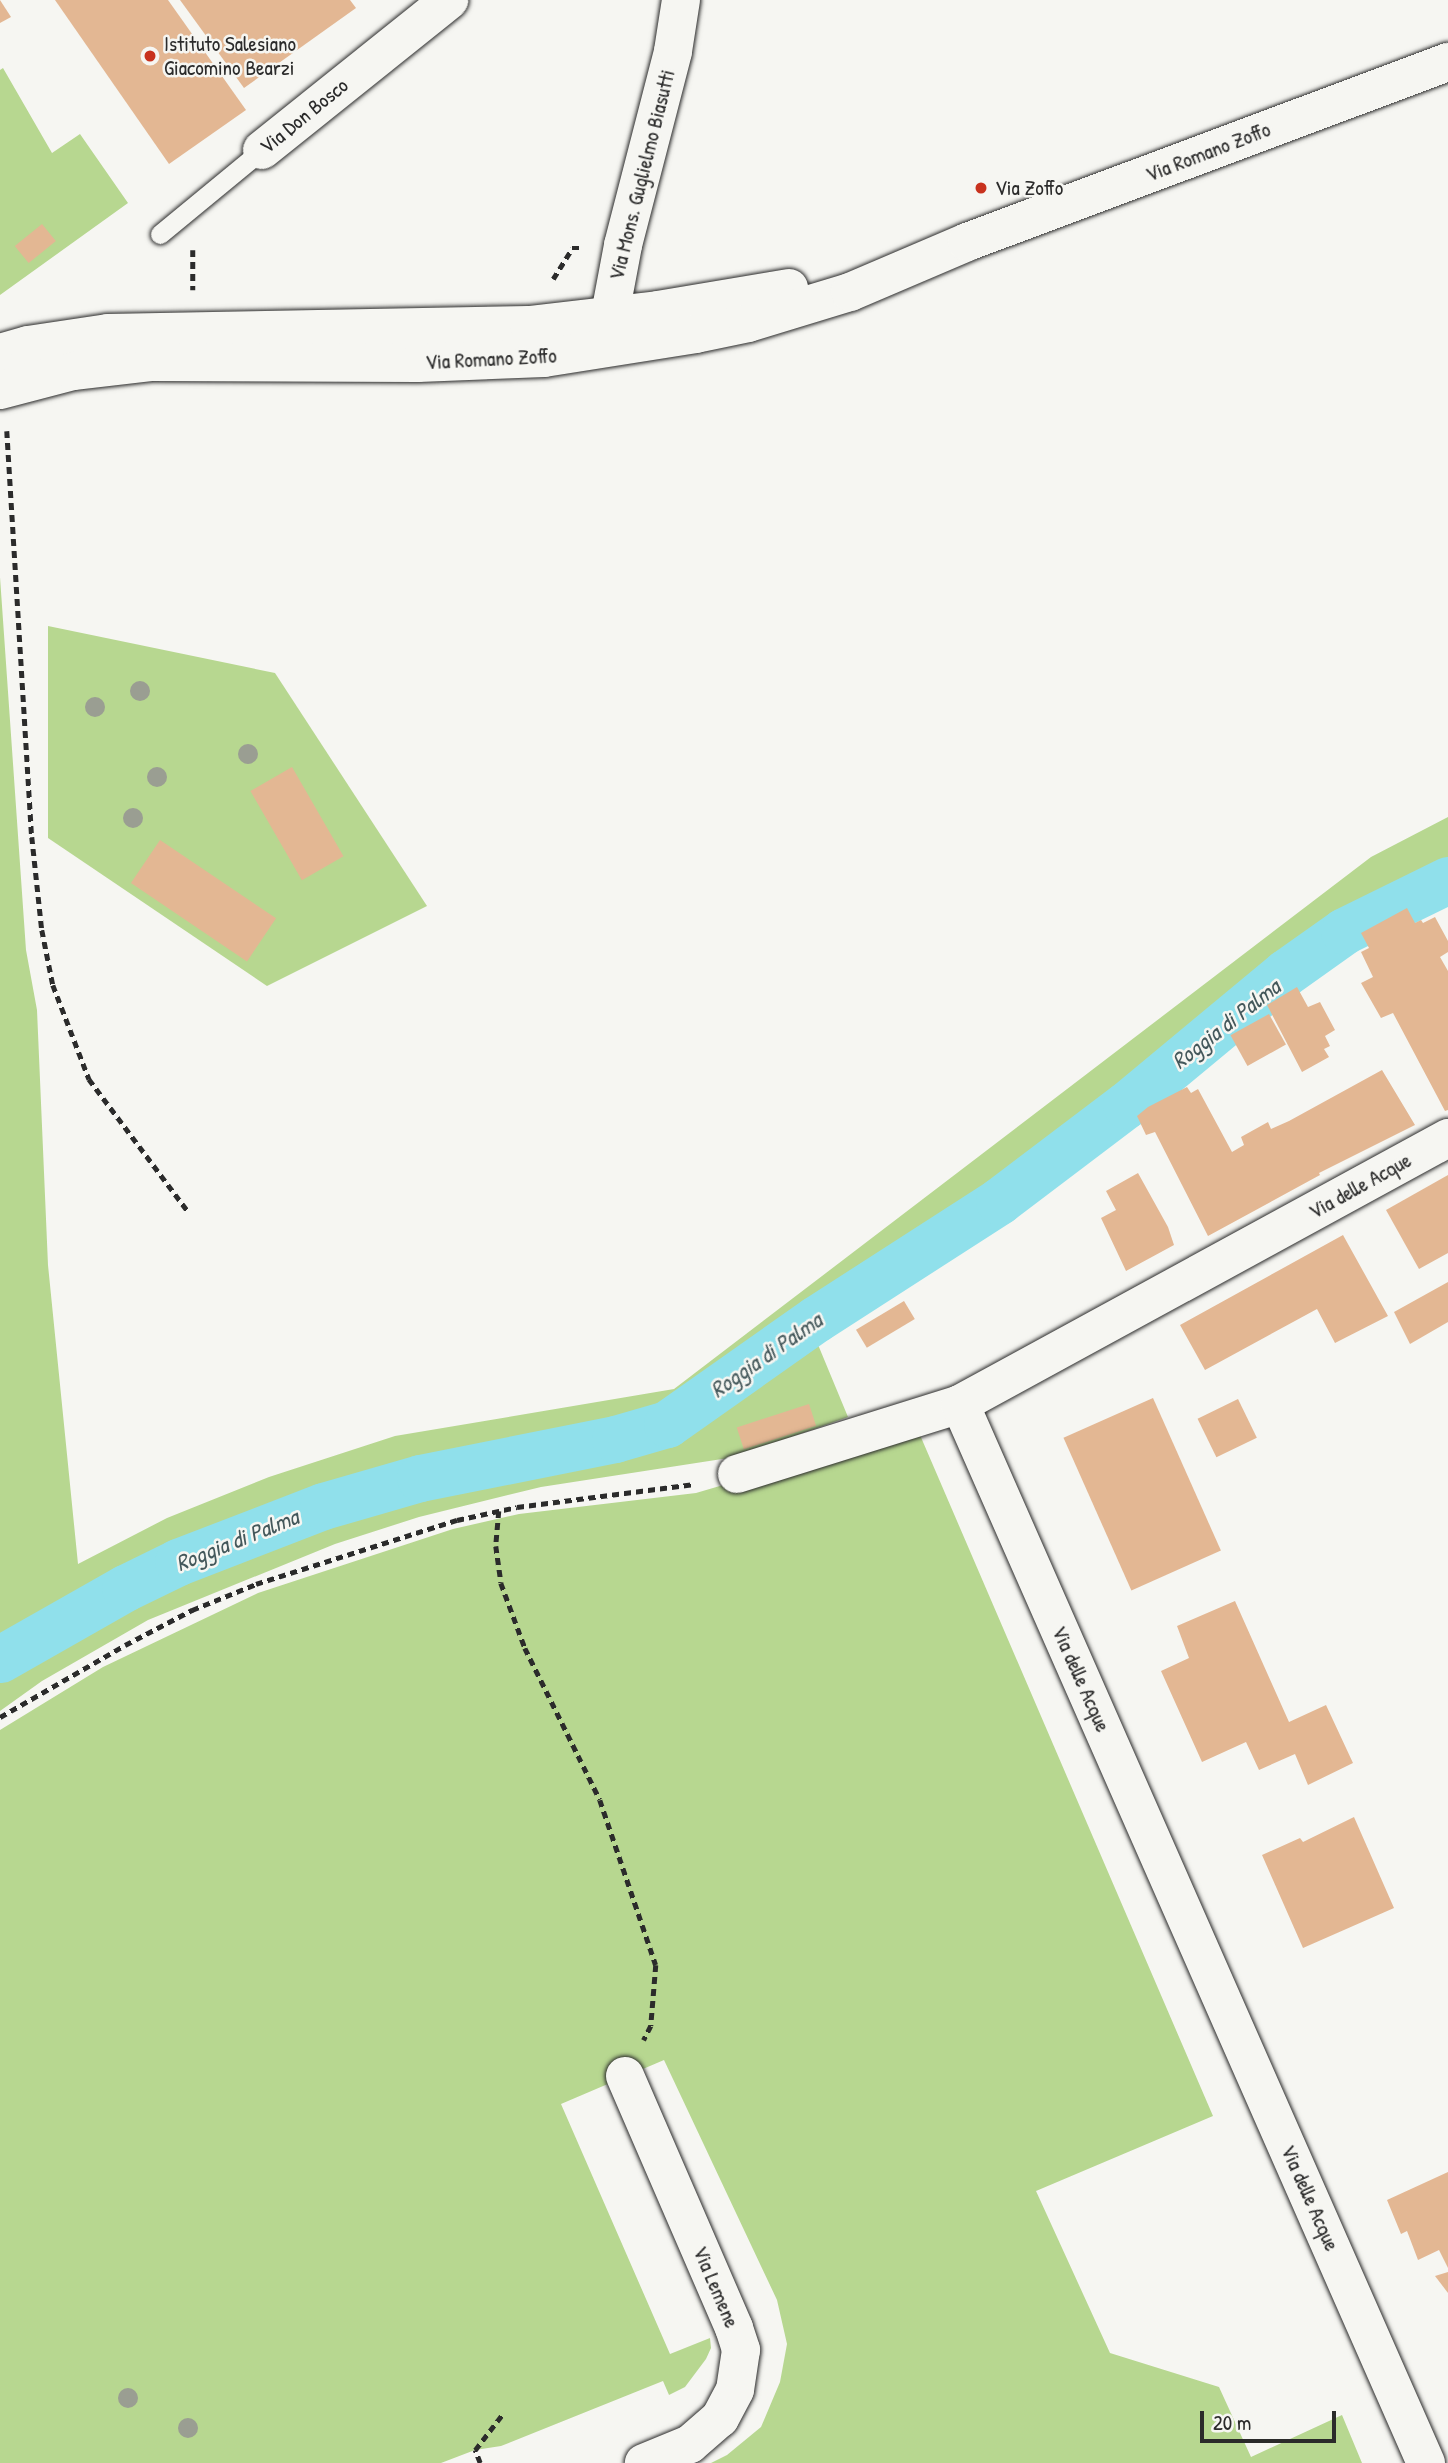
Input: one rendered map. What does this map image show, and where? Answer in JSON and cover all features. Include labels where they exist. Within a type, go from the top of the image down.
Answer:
[{"type":"street","name":"Via Don Bosco","points":[[262,150],[449,0]]},
{"type":"street","name":"Via Mons. Guglielmo Biasutti","points":[[606,333],[623,244],[673,51],[681,0]]},
{"type":"street","name":"Via Romano Zoffo","points":[[2,377],[28,345],[108,333],[453,329],[606,333],[967,242],[1448,62]]},
{"type":"street","name":"Via delle Acque","points":[[1426,2463],[960,1404],[1448,1138]]},
{"type":"street","points":[[737,1474],[960,1404]]},
{"type":"street","name":"Via Lemene","points":[[625,2076],[734,2328],[741,2350],[735,2390],[720,2418],[690,2444],[645,2463]]},
{"type":"lane","name":"Via Don Bosco","points":[[160,234],[262,150]]},
{"type":"path","points":[[2,377],[32,837],[42,930],[53,985],[89,1079],[187,1210]]},
{"type":"path","points":[[0,1717],[125,1645],[230,1594],[399,1538],[499,1511],[691,1485],[737,1474]]},
{"type":"path","points":[[499,1511],[496,1546],[501,1583],[525,1648],[600,1800],[656,1965],[651,2026],[625,2076]]},
{"type":"path","points":[[480,2463],[475,2450],[502,2415]]},
{"type":"green space","points":[[3,68],[52,153],[80,134],[128,203],[0,295],[0,70]]},
{"type":"green space","points":[[0,577],[26,950],[37,1010],[48,1265],[78,1564],[167,1518],[269,1477],[395,1436],[674,1389],[1371,857],[1448,817],[1448,864],[1353,912],[1111,1103],[672,1411],[318,1492],[112,1581],[0,1652]]},
{"type":"green space","points":[[48,626],[275,673],[427,906],[267,986],[48,838]]},
{"type":"green space","points":[[814,1335],[848,1417],[735,1457],[541,1487],[419,1517],[335,1544],[148,1620],[42,1681],[0,1711],[0,1677],[67,1636],[195,1574],[289,1534],[378,1506],[481,1477],[635,1449],[676,1435]]},
{"type":"green space","points":[[917,1428],[1213,2116],[1036,2191],[1110,2353],[1219,2387],[1251,2457],[1342,2415],[1362,2463],[711,2463],[727,2455],[761,2427],[780,2382],[787,2344],[777,2300],[664,2060],[561,2104],[670,2354],[710,2338],[711,2348],[706,2359],[685,2387],[669,2395],[663,2381],[501,2446],[475,2450],[441,2463],[0,2463],[0,1730],[103,1667],[258,1593],[453,1529],[519,1514],[696,1493]]},
{"type":"building","points":[[0,0],[11,17],[0,23]]},
{"type":"building","name":"Istituto Salesiano Giacomino Bearzi","points":[[55,0],[168,0],[246,110],[169,164]]},
{"type":"building","points":[[180,0],[350,0],[356,8],[244,88]]},
{"type":"building","points":[[42,224],[56,241],[29,263],[15,246]]},
{"type":"building","points":[[292,767],[344,856],[302,880],[250,791]]},
{"type":"building","points":[[160,840],[276,918],[247,961],[131,883]]},
{"type":"building","points":[[1407,908],[1415,923],[1421,920],[1423,923],[1435,917],[1448,941],[1448,952],[1440,957],[1448,971],[1448,1110],[1445,1111],[1393,1013],[1381,1018],[1361,983],[1373,977],[1361,952],[1369,948],[1361,933]]},
{"type":"building","points":[[1297,987],[1308,1007],[1320,1002],[1335,1030],[1325,1036],[1330,1046],[1324,1049],[1329,1057],[1302,1072],[1267,1005]]},
{"type":"building","points":[[1269,1014],[1286,1045],[1247,1066],[1231,1035]]},
{"type":"building","points":[[1382,1070],[1415,1125],[1319,1173],[1320,1175],[1208,1236],[1155,1132],[1146,1135],[1137,1116],[1148,1107],[1187,1087],[1191,1093],[1198,1089],[1232,1152],[1244,1145],[1241,1137],[1268,1122],[1271,1129],[1289,1121]]},
{"type":"building","points":[[1138,1173],[1168,1227],[1174,1245],[1126,1271],[1101,1218],[1116,1210],[1106,1191]]},
{"type":"building","points":[[1448,1175],[1448,1253],[1419,1269],[1386,1210]]},
{"type":"building","points":[[1343,1235],[1388,1316],[1335,1343],[1317,1309],[1205,1370],[1180,1325]]},
{"type":"building","points":[[1448,1282],[1448,1322],[1410,1344],[1394,1312]]},
{"type":"building","points":[[904,1301],[915,1319],[867,1348],[856,1330]]},
{"type":"building","points":[[1153,1398],[1221,1551],[1131,1590],[1063,1438]]},
{"type":"building","points":[[1238,1399],[1257,1438],[1216,1457],[1198,1419]]},
{"type":"building","points":[[809,1404],[816,1426],[744,1449],[737,1427]]},
{"type":"building","points":[[1235,1601],[1289,1722],[1326,1705],[1353,1763],[1308,1785],[1295,1754],[1259,1770],[1246,1742],[1202,1762],[1161,1671],[1189,1658],[1177,1626]]},
{"type":"building","points":[[1354,1817],[1394,1908],[1303,1948],[1262,1855],[1300,1838],[1303,1842]]},
{"type":"building","points":[[1448,2172],[1448,2268],[1439,2250],[1418,2260],[1407,2231],[1401,2234],[1387,2200]]},
{"type":"building","points":[[1448,2272],[1448,2293],[1435,2276]]},
{"type":"waterway","name":"Roggia di Palma","points":[[0,1659],[125,1588],[178,1562],[323,1506],[420,1478],[615,1439],[667,1424],[816,1319],[999,1201],[1126,1105],[1285,973],[1344,931],[1448,880]]},
{"type":"place","name":"Istituto Salesiano Giacomino Bearzi","points":[[150,56]]},
{"type":"place","name":"Via Zoffo","points":[[981,188]]}]
